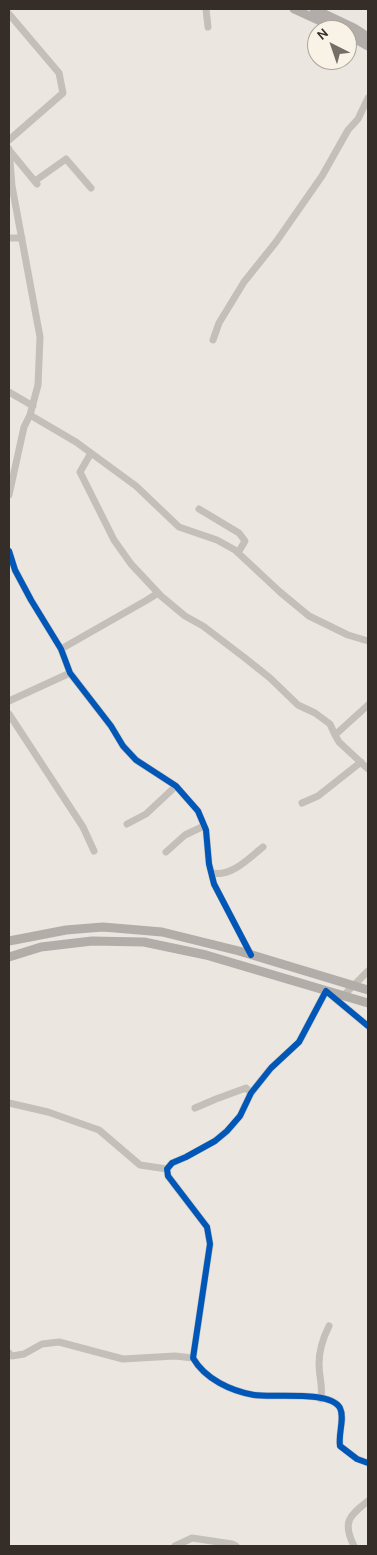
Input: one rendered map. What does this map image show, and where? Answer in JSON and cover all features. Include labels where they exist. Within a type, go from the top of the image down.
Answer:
[{"type":"main road","points":[[294,9],[318,20]]},
{"type":"main road","points":[[314,9],[354,28],[368,37]]},
{"type":"main road","points":[[357,40],[368,46]]},
{"type":"main road","points":[[9,942],[66,930],[103,927],[162,932],[251,955],[368,990]]},
{"type":"main road","points":[[9,957],[41,947],[92,941],[144,942],[206,955],[368,1003]]},
{"type":"street","points":[[206,9],[208,26]]},
{"type":"street","points":[[9,14],[59,73],[63,93],[9,140]]},
{"type":"street","points":[[213,340],[219,323],[244,282],[276,242],[322,176],[348,130],[358,119],[368,98]]},
{"type":"street","points":[[9,495],[24,427],[33,406],[38,385],[40,337],[12,186],[9,149],[37,183],[66,159],[91,188]]},
{"type":"street","points":[[9,238],[22,238]]},
{"type":"street","points":[[9,392],[33,406]]},
{"type":"street","points":[[30,414],[76,442],[136,486],[179,527],[218,540],[238,553],[309,616],[348,635],[368,640]]},
{"type":"street","points":[[91,453],[80,472],[104,522],[131,564],[158,593],[186,616],[203,626],[252,663],[298,705],[316,713],[330,724],[339,742],[368,769]]},
{"type":"street","points":[[199,509],[239,533],[245,541],[238,553]]},
{"type":"street","points":[[9,550],[15,570],[61,649],[70,673],[111,726],[123,746],[136,760],[176,786],[198,811],[204,826],[212,873],[219,895],[251,955]]},
{"type":"street","points":[[61,649],[158,593]]},
{"type":"street","points":[[9,701],[70,673]]},
{"type":"street","points":[[335,735],[368,705]]},
{"type":"street","points":[[9,714],[83,827],[94,851]]},
{"type":"street","points":[[302,804],[318,796],[361,762]]},
{"type":"street","points":[[127,824],[146,814],[176,786]]},
{"type":"street","points":[[166,852],[185,835],[204,826]]},
{"type":"street","points":[[212,873],[218,874],[229,871],[264,847]]},
{"type":"street","points":[[344,996],[368,972]]},
{"type":"street","points":[[368,1026],[326,990],[299,1042],[271,1068],[251,1093],[240,1116],[228,1131],[215,1141],[172,1163],[167,1169],[168,1176],[207,1227],[210,1244],[193,1358],[199,1368],[228,1388],[255,1395],[302,1395],[334,1402],[342,1413],[340,1446],[357,1459],[368,1463]]},
{"type":"street","points":[[195,1108],[246,1088],[251,1093]]},
{"type":"street","points":[[9,1103],[48,1112],[99,1130],[140,1164],[167,1169]]},
{"type":"street","points":[[321,1399],[323,1386],[319,1364],[321,1346],[329,1326]]},
{"type":"street","points":[[9,1354],[12,1356],[24,1354],[42,1344],[59,1342],[123,1359],[175,1356],[193,1358]]},
{"type":"street","points":[[354,1546],[347,1532],[350,1520],[353,1513],[368,1501]]},
{"type":"street","points":[[175,1546],[192,1538],[236,1546]]},
{"type":"cycle path","points":[[9,551],[15,570],[61,649],[70,673],[111,726],[123,746],[136,760],[176,786],[198,811],[206,830],[209,864],[214,884],[251,955]]},
{"type":"cycle path","points":[[368,1026],[326,991],[299,1042],[271,1068],[251,1093],[240,1116],[227,1131],[215,1141],[172,1163],[167,1169],[168,1176],[207,1227],[210,1244],[193,1358],[204,1372],[212,1378],[236,1390],[254,1395],[313,1397],[334,1402],[341,1412],[340,1446],[357,1459],[368,1463]]}]
